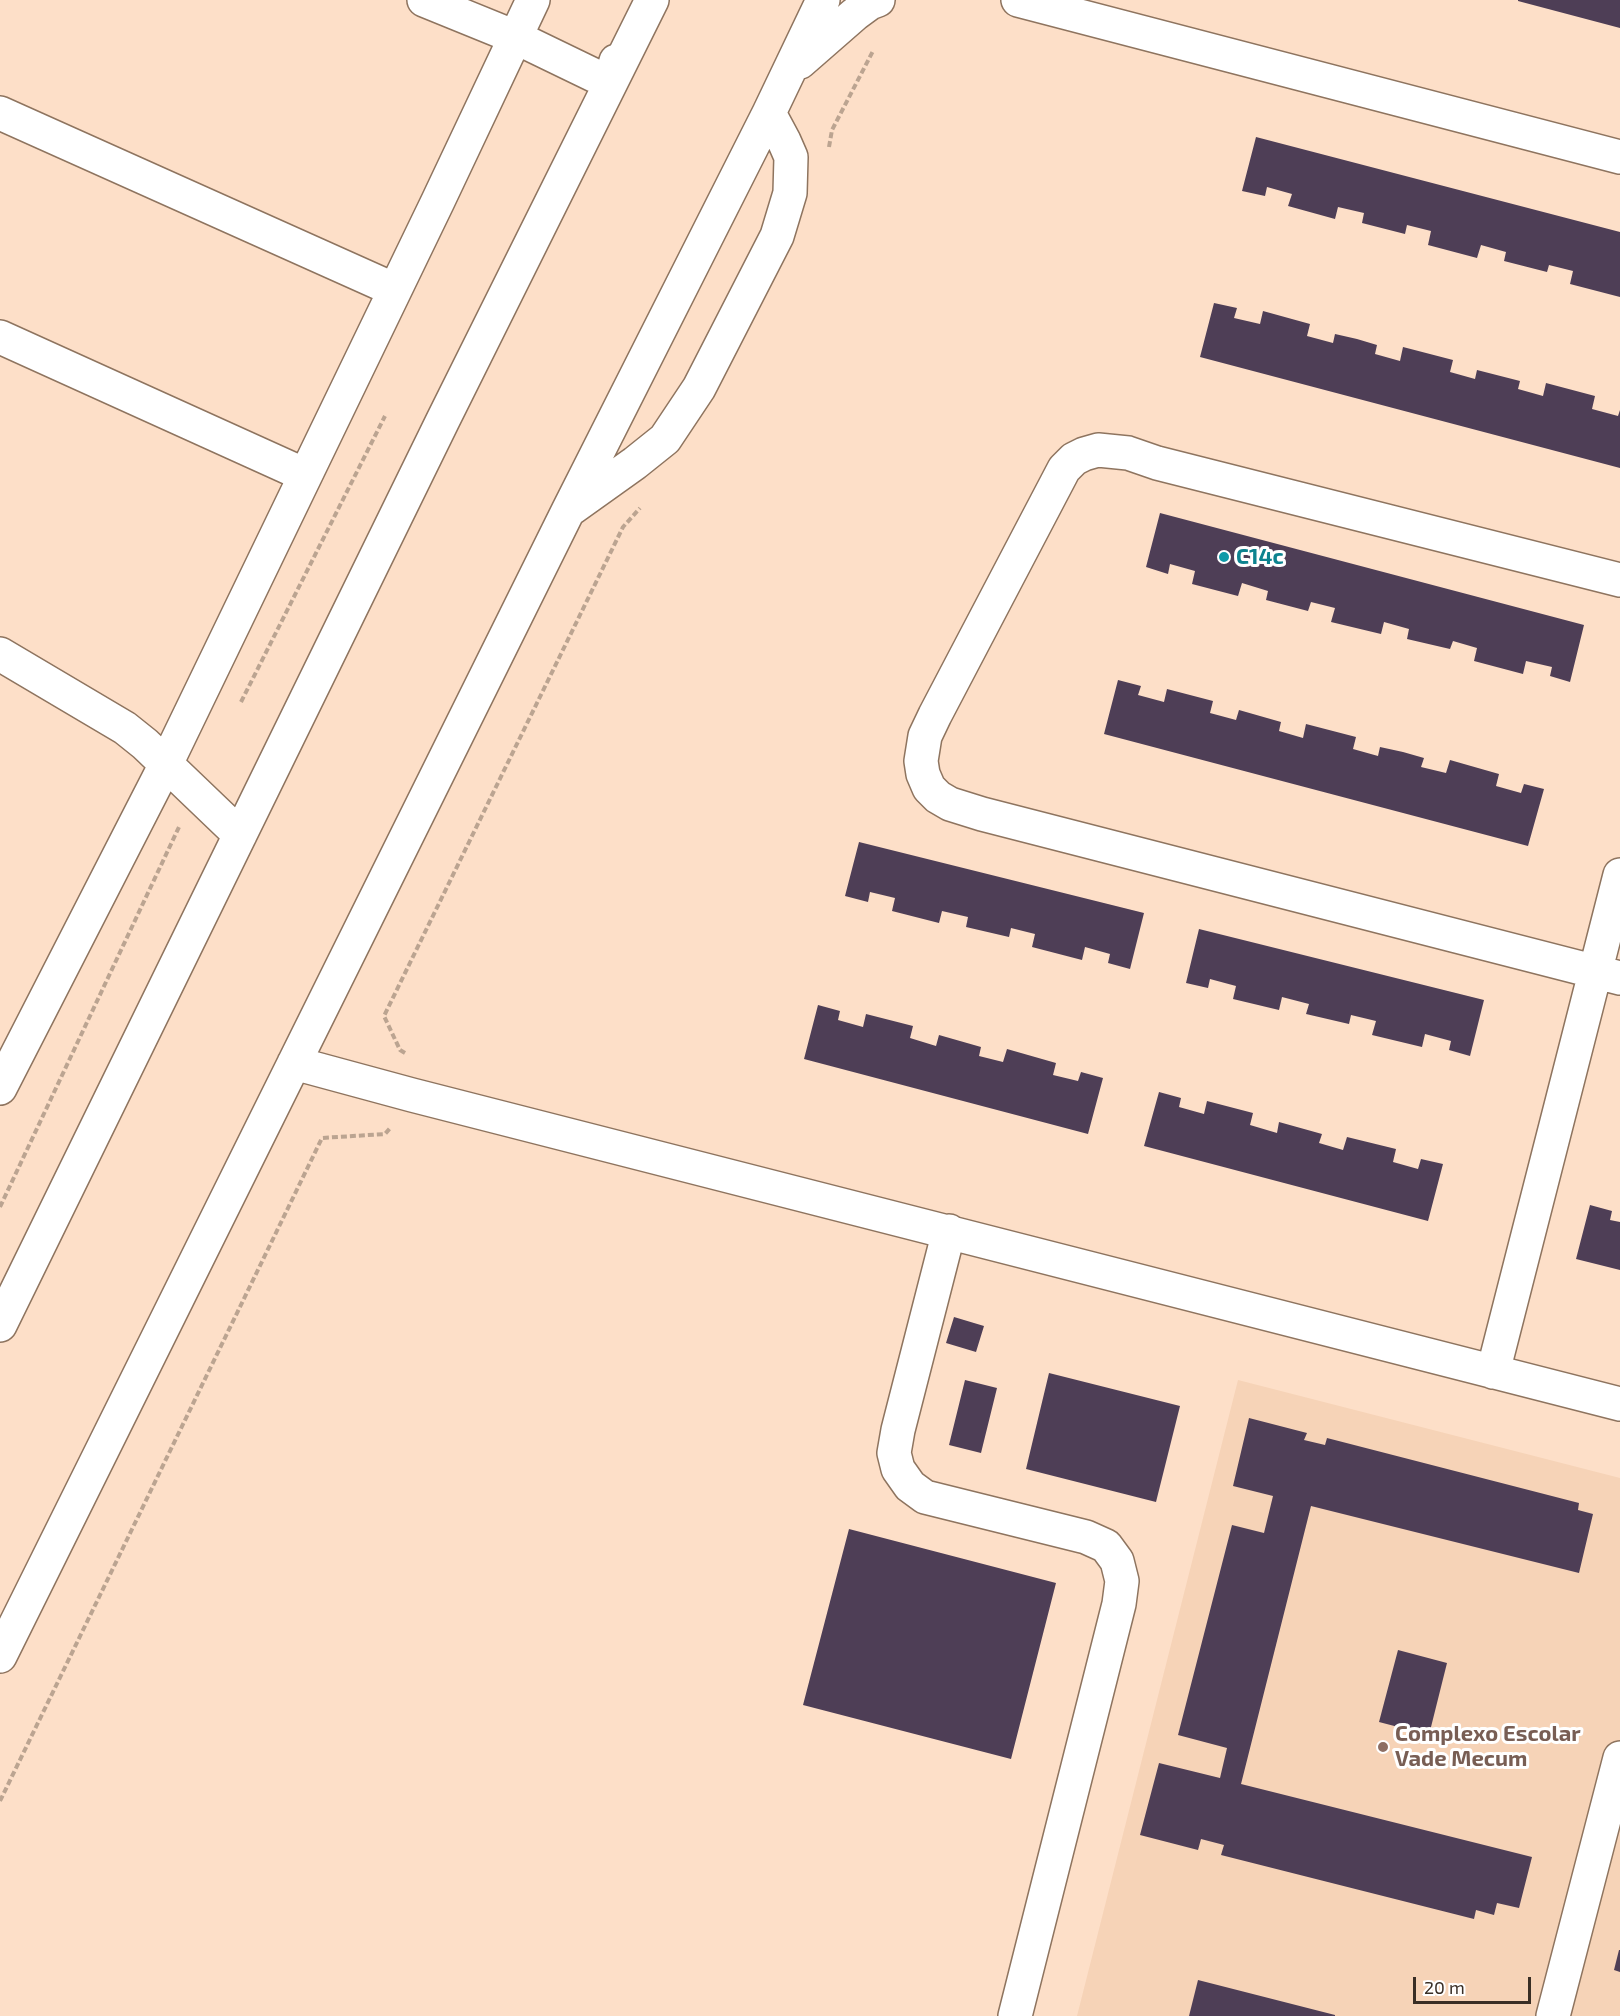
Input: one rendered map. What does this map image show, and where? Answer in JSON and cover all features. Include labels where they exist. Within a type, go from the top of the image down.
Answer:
[{"type":"street","points":[[424,0],[515,37],[610,83]]},
{"type":"street","points":[[0,1088],[166,765],[532,0]]},
{"type":"street","points":[[610,83],[630,0]]},
{"type":"street","points":[[0,1325],[448,410],[652,0]]},
{"type":"street","points":[[0,1656],[824,0]]},
{"type":"street","points":[[788,73],[855,14],[878,0]]},
{"type":"street","points":[[1018,0],[1620,157]]},
{"type":"street","points":[[0,113],[395,290]]},
{"type":"street","points":[[568,511],[665,439],[699,388],[777,236],[789,193],[791,157],[769,113]]},
{"type":"street","points":[[0,337],[305,475]]},
{"type":"street","points":[[1607,975],[981,814],[950,804],[938,797],[929,788],[923,774],[921,760],[926,736],[935,715],[1064,469],[1074,459],[1098,450],[1128,453],[1168,466],[1620,580]]},
{"type":"street","points":[[0,654],[125,728],[145,744],[240,835]]},
{"type":"street","points":[[1493,1372],[1607,975],[1620,875]]},
{"type":"street","points":[[294,1063],[1620,1404]]},
{"type":"street","points":[[949,1232],[898,1430],[894,1453],[898,1469],[910,1486],[925,1497],[1086,1537],[1106,1546],[1117,1561],[1122,1581],[1119,1604],[1015,2016]]},
{"type":"street","points":[[1553,2016],[1610,1836],[1620,1758]]},
{"type":"path","points":[[827,156],[831,130],[873,50],[881,44]]},
{"type":"path","points":[[0,1801],[322,1138],[385,1134],[412,1095],[425,1065],[400,1050],[384,1016],[623,527],[646,500]]},
{"type":"shaded area","name":"Complexo Escolar Vade Mecum","points":[[1238,1380],[1620,1478],[1620,2016],[1077,2016]]},
{"type":"building","points":[[1620,0],[1620,28],[1518,1]]},
{"type":"building","points":[[1256,137],[1620,232],[1620,297],[1570,284],[1573,271],[1549,265],[1547,272],[1504,261],[1506,252],[1481,245],[1477,258],[1428,245],[1431,231],[1407,225],[1405,234],[1362,223],[1364,213],[1338,207],[1335,219],[1288,206],[1292,194],[1267,187],[1265,196],[1242,191]]},
{"type":"building","points":[[1214,303],[1237,308],[1234,318],[1260,324],[1263,311],[1310,324],[1307,336],[1333,343],[1335,334],[1357,339],[1377,345],[1375,354],[1400,361],[1403,347],[1453,360],[1450,372],[1475,379],[1477,370],[1520,381],[1518,389],[1543,396],[1546,383],[1595,396],[1592,409],[1618,416],[1620,410],[1620,468],[1200,357]]},
{"type":"building","points":[[1160,513],[1584,625],[1570,682],[1550,676],[1552,667],[1526,661],[1523,674],[1474,661],[1477,648],[1453,641],[1450,649],[1407,639],[1409,629],[1384,622],[1381,634],[1331,622],[1335,608],[1311,602],[1308,611],[1266,600],[1268,591],[1242,583],[1238,596],[1192,584],[1195,571],[1170,564],[1168,574],[1146,567]]},
{"type":"building","points":[[1118,680],[1141,686],[1138,695],[1164,702],[1167,689],[1213,701],[1210,713],[1236,720],[1239,710],[1281,722],[1279,731],[1303,738],[1306,724],[1356,737],[1353,749],[1378,756],[1380,747],[1403,752],[1424,758],[1421,767],[1446,773],[1450,760],[1499,774],[1496,786],[1521,793],[1524,784],[1544,789],[1528,846],[1104,734]]},
{"type":"building","points":[[859,842],[1144,913],[1130,969],[1108,963],[1110,954],[1085,947],[1082,960],[1032,947],[1035,934],[1011,928],[1009,937],[966,927],[968,917],[942,911],[939,923],[892,911],[895,898],[870,892],[868,902],[845,896]]},
{"type":"building","points":[[1199,929],[1484,1000],[1470,1056],[1449,1050],[1451,1041],[1425,1034],[1422,1047],[1372,1035],[1376,1021],[1351,1015],[1349,1024],[1306,1014],[1309,1004],[1282,997],[1279,1010],[1233,999],[1236,986],[1210,979],[1208,988],[1186,983]]},
{"type":"building","points":[[818,1005],[840,1011],[838,1020],[863,1027],[866,1014],[913,1026],[910,1038],[936,1046],[939,1035],[981,1047],[979,1056],[1003,1062],[1007,1049],[1056,1063],[1053,1075],[1078,1081],[1081,1072],[1103,1078],[1088,1134],[804,1059]]},
{"type":"building","points":[[1159,1092],[1181,1098],[1179,1107],[1204,1114],[1207,1101],[1253,1113],[1250,1125],[1277,1133],[1279,1122],[1322,1134],[1319,1143],[1343,1150],[1347,1137],[1396,1149],[1393,1162],[1418,1169],[1421,1159],[1443,1164],[1428,1221],[1144,1146]]},
{"type":"building","points":[[1590,1205],[1612,1211],[1610,1220],[1620,1222],[1620,1270],[1576,1259]]},
{"type":"building","points":[[954,1317],[984,1326],[976,1352],[946,1343]]},
{"type":"building","points":[[1049,1373],[1180,1406],[1156,1502],[1026,1469]]},
{"type":"building","points":[[965,1380],[997,1388],[981,1453],[949,1445]]},
{"type":"building","points":[[1249,1418],[1307,1433],[1304,1440],[1325,1445],[1327,1438],[1579,1503],[1578,1510],[1593,1514],[1579,1573],[1311,1506],[1241,1784],[1532,1857],[1519,1908],[1497,1903],[1494,1915],[1476,1910],[1474,1919],[1221,1855],[1224,1845],[1201,1839],[1198,1850],[1140,1835],[1159,1763],[1220,1778],[1227,1748],[1178,1735],[1232,1525],[1264,1533],[1273,1496],[1233,1486]]},
{"type":"building","points":[[849,1529],[1056,1583],[1011,1759],[803,1705]]},
{"type":"building","points":[[1398,1650],[1447,1663],[1429,1735],[1379,1722]]},
{"type":"building","points":[[1620,1950],[1620,1972],[1614,1970]]},
{"type":"building","points":[[1198,1980],[1335,2015],[1335,2016],[1189,2016]]},
{"type":"place","name":"C14c","points":[[1224,557]]},
{"type":"place","name":"Complexo Escolar Vade Mecum","points":[[1383,1747]]}]
